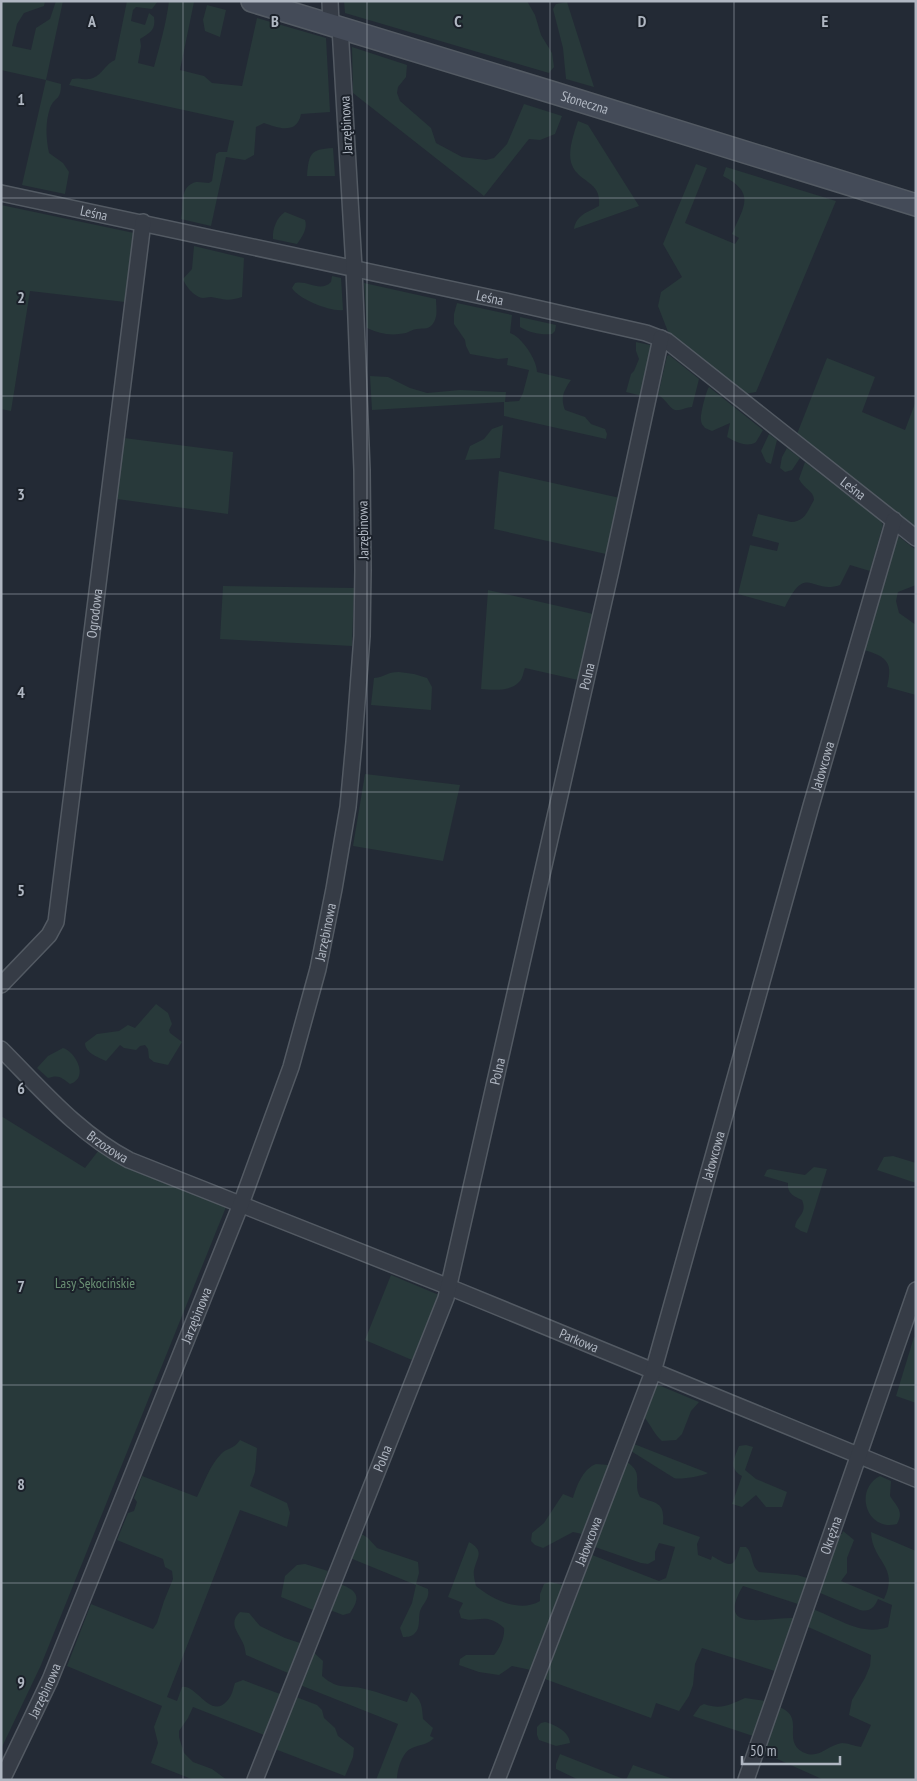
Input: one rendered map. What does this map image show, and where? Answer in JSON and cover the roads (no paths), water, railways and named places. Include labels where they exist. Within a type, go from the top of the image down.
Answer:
[{"type":"main road","name":"Słoneczna","points":[[252,1],[916,205]]},
{"type":"street","name":"Jarzębinowa","points":[[2,1780],[50,1680],[241,1204],[291,1067],[318,969],[348,807],[362,636],[362,470],[354,268],[335,25],[330,1]]},
{"type":"street","name":"Leśna","points":[[1,192],[583,318],[661,338],[916,538]]},
{"type":"street","name":"Ogrodowa","points":[[1,985],[49,935],[56,922],[143,222]]},
{"type":"street","name":"Polna","points":[[255,1780],[439,1317],[449,1287],[611,570],[661,338]]},
{"type":"street","name":"Jałowcowa","points":[[497,1780],[652,1372],[811,806],[894,520]]},
{"type":"street","name":"Brzozowa","points":[[1,1049],[75,1122],[107,1147],[129,1160],[241,1204]]},
{"type":"street","name":"Parkowa","points":[[241,1204],[449,1287],[916,1479]]},
{"type":"street","name":"Okrężna","points":[[746,1780],[916,1290]]},
{"type":"park label","name":"Lasy Sękocińskie","points":[[95,1283]]}]
